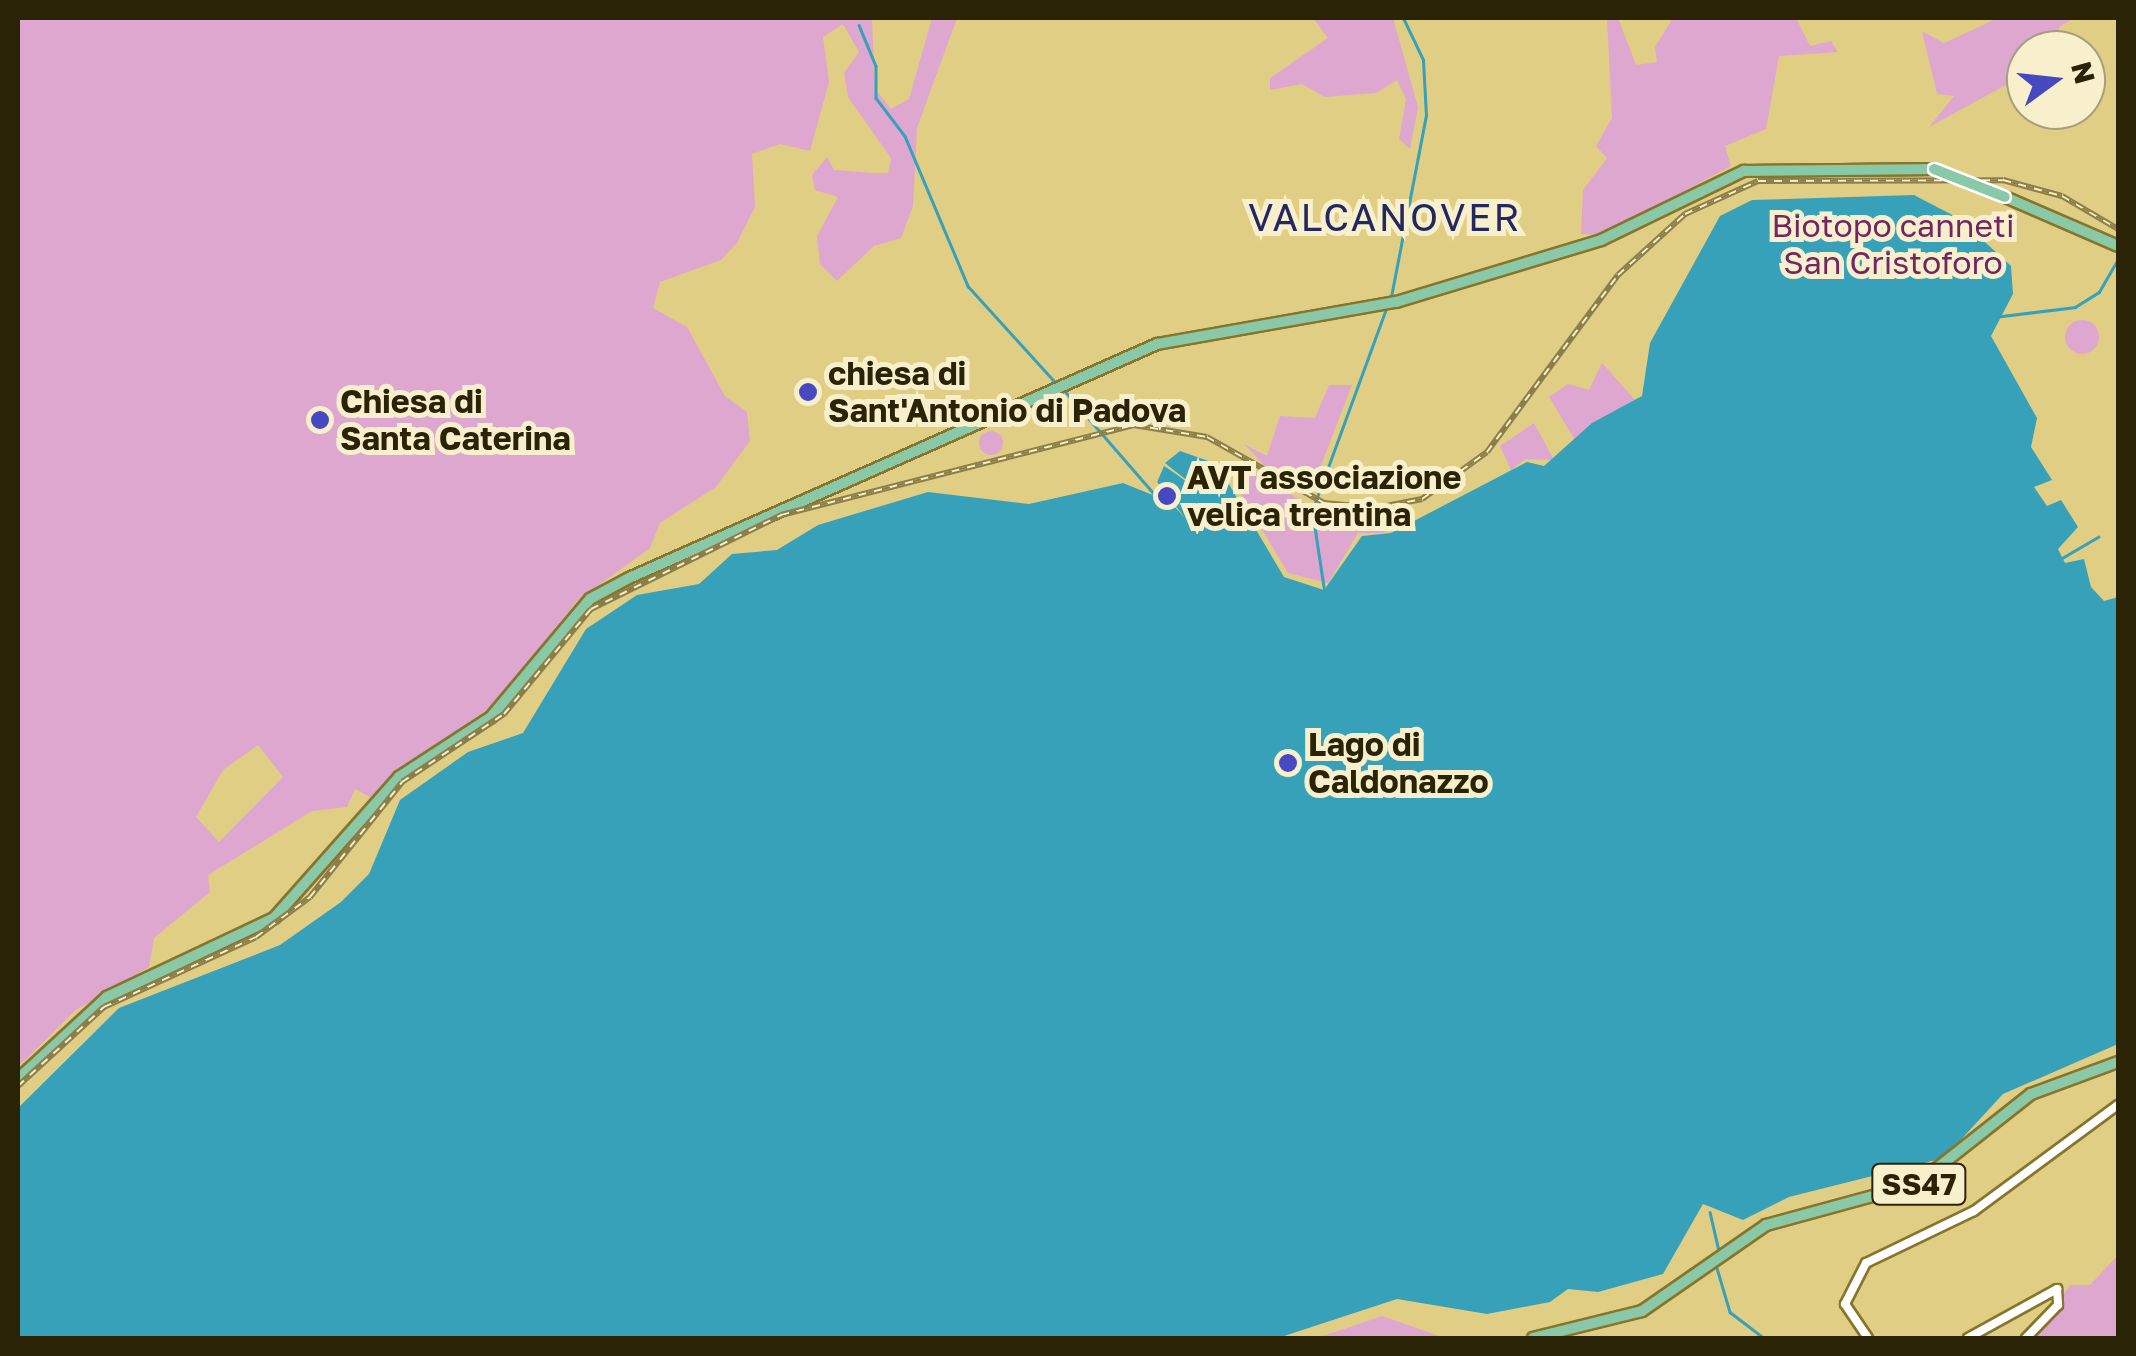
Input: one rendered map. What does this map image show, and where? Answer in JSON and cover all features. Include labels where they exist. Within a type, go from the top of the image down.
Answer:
[{"type":"main road","points":[[18,1079],[107,997],[274,918],[399,776],[508,702],[590,599],[1062,380],[1178,338],[1377,307],[1601,240],[1744,171],[1934,169],[2118,246]]},
{"type":"main road","name":"SS47","points":[[1533,1338],[1642,1311],[1766,1225],[1917,1184],[2031,1094],[2118,1062]]},
{"type":"street","points":[[1868,1338],[1844,1304],[1866,1264],[1974,1210],[2118,1105]]},
{"type":"street","points":[[1968,1338],[2057,1290],[2058,1305],[2026,1338]]},
{"type":"shaded area","points":[[18,18],[872,18],[875,89],[891,109],[909,99],[932,18],[957,18],[917,128],[913,206],[901,238],[874,246],[837,281],[820,264],[817,236],[838,197],[815,190],[812,175],[827,157],[834,170],[873,173],[888,173],[891,158],[848,97],[844,73],[859,52],[843,24],[823,37],[829,82],[810,151],[780,144],[752,154],[755,207],[737,243],[721,260],[660,282],[653,308],[687,327],[725,396],[747,412],[750,441],[716,487],[660,523],[650,548],[577,601],[495,703],[372,798],[355,789],[347,807],[312,811],[208,875],[210,892],[154,938],[149,967],[76,1010],[18,1067]],"holes":[[[258,745],[283,777],[219,842],[196,817],[223,770]]]},
{"type":"shaded area","points":[[1313,18],[1393,18],[1418,107],[1410,149],[1399,139],[1406,99],[1397,80],[1376,93],[1325,97],[1302,84],[1270,90],[1270,78],[1328,38]]},
{"type":"shaded area","points":[[1607,18],[1618,18],[1636,65],[1657,62],[1655,47],[1673,18],[1796,18],[1810,46],[1831,41],[1838,52],[1779,56],[1766,129],[1725,146],[1731,166],[1603,235],[1581,234],[1583,190],[1607,158],[1596,146],[1612,118]]},
{"type":"shaded area","points":[[1998,18],[2074,18],[2059,30],[2006,30],[2006,85],[1929,127],[1954,96],[1937,94],[1922,31],[1944,43]]},
{"type":"shaded area","points":[[2082,320],[2094,325],[2099,337],[2094,349],[2082,354],[2070,349],[2065,337],[2070,325]]},
{"type":"shaded area","points":[[1602,363],[1636,401],[1575,440],[1549,397],[1568,384],[1589,390]]},
{"type":"shaded area","points":[[1329,385],[1352,385],[1310,494],[1270,471],[1267,480],[1306,504],[1384,515],[1384,533],[1358,533],[1328,583],[1288,573],[1235,484],[1247,469],[1262,477],[1265,466],[1244,444],[1267,456],[1280,416],[1315,418]]},
{"type":"shaded area","points":[[1534,423],[1554,460],[1525,459],[1511,470],[1500,446]]},
{"type":"shaded area","points":[[991,431],[1000,434],[1000,452],[991,455],[982,452],[979,443],[982,434]]},
{"type":"shaded area","points":[[2118,1255],[2118,1338],[2033,1338],[2070,1285],[2090,1285]]},
{"type":"shaded area","points":[[1382,1316],[1445,1338],[1316,1338],[1353,1326]]},
{"type":"water","name":"Lago di Caldonazzo","points":[[1914,195],[1960,219],[2011,266],[2013,294],[1991,336],[2037,418],[2031,447],[2052,480],[2034,487],[2047,506],[2061,500],[2078,527],[2058,549],[2065,563],[2084,559],[2091,587],[2104,601],[2118,597],[2118,1044],[2003,1094],[1944,1158],[1789,1197],[1743,1220],[1703,1204],[1663,1274],[1598,1292],[1568,1289],[1550,1302],[1487,1314],[1397,1299],[1278,1338],[18,1338],[18,1108],[119,1008],[280,945],[341,902],[369,874],[400,800],[468,752],[523,733],[586,629],[637,595],[699,584],[732,554],[777,550],[818,525],[928,492],[1029,504],[1123,483],[1170,502],[1157,482],[1164,465],[1199,491],[1165,463],[1180,451],[1217,464],[1284,577],[1324,590],[1362,536],[1391,533],[1527,462],[1544,466],[1592,423],[1642,396],[1650,343],[1720,216],[1752,200]]},
{"type":"pier","points":[[1177,447],[1165,464],[1199,489],[1164,466],[1157,482],[1185,518],[1152,482]]},
{"type":"waterway","points":[[1391,297],[1426,116],[1423,60],[1403,18]]},
{"type":"waterway","points":[[859,25],[876,66],[876,98],[905,136],[968,286],[1055,382]]},
{"type":"waterway","points":[[1994,317],[2075,307],[2099,292],[2118,259]]},
{"type":"waterway","points":[[1324,590],[1312,511],[1386,309]]},
{"type":"waterway","points":[[1065,391],[1156,496]]},
{"type":"waterway","points":[[2062,558],[2098,537]]},
{"type":"waterway","points":[[1710,1212],[1718,1248]]},
{"type":"waterway","points":[[1717,1268],[1730,1312],[1764,1338]]},
{"type":"railway","points":[[18,1086],[104,1007],[256,937],[310,897],[402,782],[504,714],[591,609],[781,515],[1134,425],[1207,437],[1324,503],[1376,508],[1422,499],[1487,452],[1618,275],[1685,214],[1758,181],[2003,180],[2062,196],[2118,229]]},
{"type":"place","name":"chiesa di Sant'Antonio di Padova","points":[[808,392]]},
{"type":"place","name":"Chiesa di Santa Caterina","points":[[320,420]]},
{"type":"place","name":"AVT associazione velica trentina","points":[[1167,496]]},
{"type":"place","name":"Lago di Caldonazzo","points":[[1288,763]]},
{"type":"district","name":"VALCANOVER","points":[[1385,217]]},
{"type":"park label","name":"Biotopo canneti San Cristoforo","points":[[1893,244]]}]
